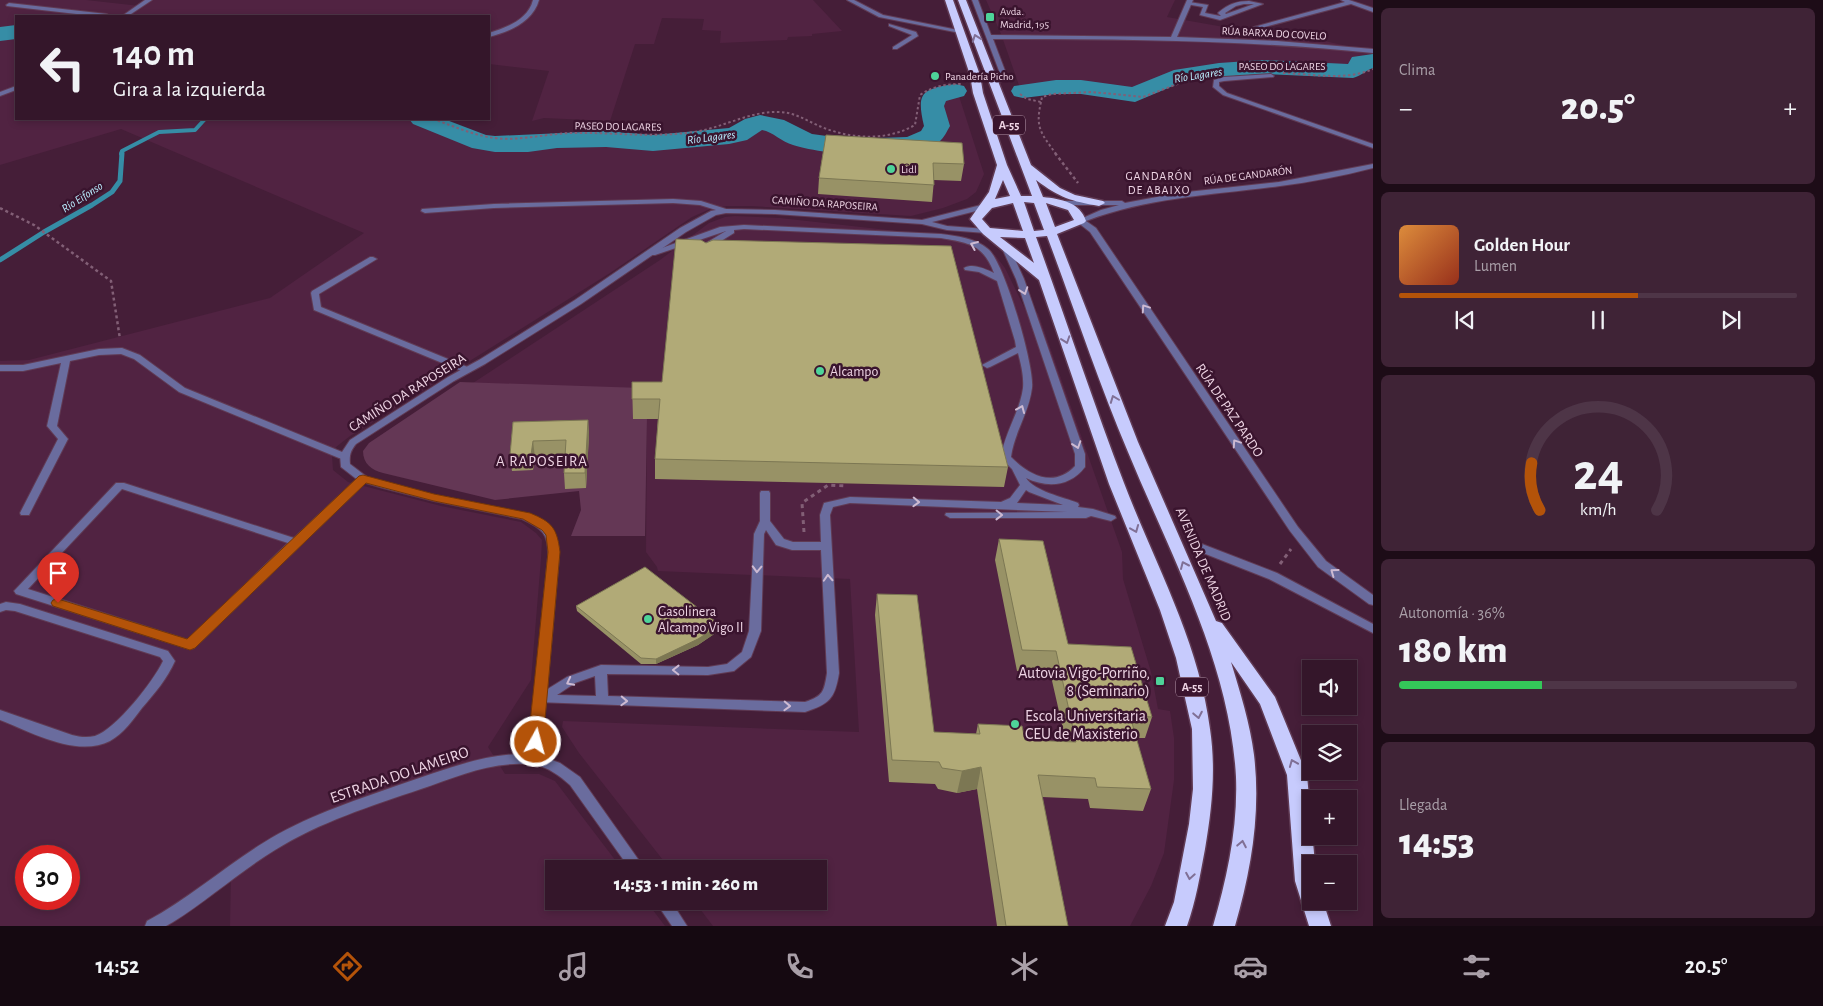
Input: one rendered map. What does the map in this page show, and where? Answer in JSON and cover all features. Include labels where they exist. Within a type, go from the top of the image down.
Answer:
[{"type":"highway","name":"A-55","points":[[949,0],[976,75],[976,84],[1002,165],[1017,199],[1117,484],[1169,610],[1194,693],[1201,729],[1203,789],[1199,824],[1185,902],[1176,926]]},
{"type":"highway","name":"A-55","points":[[962,0],[1051,232]]},
{"type":"highway","points":[[1002,165],[994,192],[976,219],[986,231],[1044,278]]},
{"type":"highway","points":[[1025,166],[1056,190],[1072,198],[1098,203]]},
{"type":"highway","points":[[1056,190],[1072,213]]},
{"type":"highway","points":[[986,206],[1004,200],[1038,199],[1072,213]]},
{"type":"highway","points":[[986,231],[1007,235],[1051,232],[1072,213]]},
{"type":"highway","points":[[1060,255],[1072,213]]},
{"type":"highway","name":"AVENIDA DE MADRID","points":[[1051,232],[1149,485],[1203,610],[1222,662],[1241,733],[1245,786],[1244,835],[1230,907],[1224,926]]},
{"type":"highway","points":[[1203,610],[1268,702],[1297,775],[1304,855]]},
{"type":"highway","points":[[1165,926],[1185,902]]},
{"type":"highway","points":[[1315,910],[1320,926]]},
{"type":"street","points":[[126,15],[149,0]]},
{"type":"street","points":[[490,34],[532,12],[536,0]]},
{"type":"street","points":[[850,0],[881,16],[891,24],[914,33],[915,36],[895,48]]},
{"type":"street","points":[[975,0],[1004,78],[994,83]]},
{"type":"street","points":[[1173,39],[1190,2],[1206,6],[1202,14],[1220,18],[1226,16],[1260,4],[1248,0],[1226,8],[1221,13],[1226,16]]},
{"type":"street","points":[[1246,30],[1347,1],[1373,10]]},
{"type":"street","points":[[9,5],[98,15]]},
{"type":"street","points":[[881,16],[960,31]]},
{"type":"street","name":"RÚA BARXA DO COVELO","points":[[990,37],[1286,42],[1373,51]]},
{"type":"street","points":[[1273,74],[1224,79],[1216,81],[1216,87],[1225,94],[1373,146]]},
{"type":"street","points":[[0,94],[15,88]]},
{"type":"street","name":"RÚA DE GANDARÓN","points":[[1072,213],[1220,189],[1278,184],[1373,166]]},
{"type":"street","name":"CAMIÑO DA RAPOSEIRA","points":[[426,211],[494,206],[674,201],[701,203],[726,211]]},
{"type":"street","name":"RÚA DE GANDARÓN","points":[[1072,213],[1098,203],[1125,204]]},
{"type":"street","points":[[922,222],[986,206]]},
{"type":"street","name":"CAMIÑO DA RAPOSEIRA","points":[[343,456],[353,442],[652,253],[704,217],[726,211],[775,212],[922,222]]},
{"type":"street","name":"RÚA DE PAZ PARDO","points":[[1072,213],[1094,230],[1322,564],[1373,601]]},
{"type":"street","points":[[922,222],[947,228],[986,231]]},
{"type":"street","points":[[707,257],[709,245],[716,239],[744,227]]},
{"type":"street","points":[[652,253],[723,229],[744,227],[941,236],[979,246],[991,256],[1001,280],[1028,384],[1024,402],[1006,444],[1006,458],[1025,485],[1033,490],[1111,518]]},
{"type":"street","points":[[1005,246],[1020,278],[1080,454],[1080,467],[1069,478],[1054,481],[1037,480],[1015,469]]},
{"type":"street","points":[[373,259],[316,293],[317,308],[467,370]]},
{"type":"street","points":[[968,268],[993,275],[1001,280]]},
{"type":"street","points":[[987,365],[1020,349]]},
{"type":"street","points":[[0,368],[22,368],[99,352],[122,351],[137,357],[182,390],[343,456],[345,465],[363,479],[434,498],[525,516],[538,521],[552,535],[554,552],[534,760]]},
{"type":"street","points":[[25,513],[63,439],[52,426],[66,359]]},
{"type":"street","points":[[296,542],[120,485],[20,591],[190,645],[363,479]]},
{"type":"street","points":[[1003,506],[1014,500],[1025,485]]},
{"type":"street","points":[[541,699],[572,680],[602,669],[708,671],[730,668],[747,654],[755,632],[759,534],[765,522],[765,493]]},
{"type":"street","points":[[541,699],[805,707],[822,702],[831,686],[833,673],[824,514],[828,505],[836,502],[850,500],[1066,508],[1099,514]]},
{"type":"street","points":[[950,515],[1072,516],[1099,514]]},
{"type":"street","points":[[765,522],[780,542],[792,546],[826,546]]},
{"type":"street","points":[[1202,548],[1273,576],[1373,628]]},
{"type":"street","points":[[0,608],[6,606],[16,607],[164,654],[169,661],[164,672],[128,718],[111,733],[91,742],[72,741],[0,715]]},
{"type":"street","points":[[602,669],[602,700]]},
{"type":"street","name":"ESTRADA DO LAMEIRO","points":[[152,926],[171,916],[268,847],[296,831],[338,812],[465,768],[502,761],[534,760],[548,763],[563,770],[575,781],[632,860]]},
{"type":"street","points":[[668,910],[680,926]]},
{"type":"path","name":"PASEO DO LAGARES","points":[[1273,74],[1344,75],[1368,72],[1373,68]]},
{"type":"path","points":[[1098,203],[1073,179],[1043,136],[1037,119],[1042,97],[1052,94],[1078,93],[1144,97],[1188,80],[1208,78]]},
{"type":"path","name":"PASEO DO LAGARES","points":[[436,120],[478,135],[495,138],[514,139],[555,134],[653,136],[688,133],[731,123],[760,112],[775,111],[793,113],[823,128],[836,132],[882,137],[906,132],[915,125],[920,95],[930,87],[949,84],[976,84]]},
{"type":"path","points":[[1020,94],[1028,99],[1041,102]]},
{"type":"path","points":[[0,208],[38,228],[111,281],[122,351]]},
{"type":"path","points":[[1273,576],[1294,546],[1306,543]]},
{"type":"shaded area","points":[[0,0],[86,0],[140,6],[149,0],[813,0],[842,31],[812,34],[812,36],[788,37],[787,40],[720,43],[721,31],[702,30],[704,19],[662,18],[654,44],[635,44],[610,121],[544,118],[532,121],[549,71],[490,64],[490,15],[15,15],[15,29],[0,31]]},
{"type":"shaded area","points":[[986,0],[1175,0],[1167,17],[1247,31],[1264,27],[1373,52],[1373,58],[1354,60],[1353,65],[1347,69],[1261,65],[1192,71],[1169,75],[1132,92],[1081,85],[1020,88],[1001,34]]},
{"type":"shaded area","points":[[15,34],[15,120],[414,120],[477,144],[493,147],[529,147],[557,143],[604,142],[653,146],[732,139],[746,135],[756,126],[763,125],[790,138],[790,135],[803,143],[817,145],[911,146],[938,135],[943,126],[938,107],[941,98],[958,93],[984,174],[976,192],[967,199],[943,208],[911,216],[750,206],[727,206],[710,209],[692,217],[610,273],[350,436],[336,447],[332,456],[333,470],[348,482],[441,506],[521,522],[542,540],[531,680],[488,747],[505,774],[539,774],[555,781],[615,860],[545,860],[545,910],[653,910],[665,926],[230,926],[231,874],[152,926],[0,926],[0,361],[29,360],[270,298],[364,233],[121,129],[0,165],[0,36]]},
{"type":"shaded area","points":[[725,217],[780,218],[924,234],[983,246],[995,255],[1005,268],[1026,311],[1038,313],[1122,552],[1123,579],[1151,672],[1158,709],[1170,711],[1174,738],[1174,780],[1164,853],[1151,886],[1130,926],[713,926],[701,910],[827,910],[827,860],[663,860],[579,753],[562,727],[563,721],[859,732],[850,579],[658,571],[646,552],[647,418],[473,383],[660,260],[709,223]]},
{"type":"shaded area","points":[[460,382],[642,388],[647,417],[645,536],[571,536],[581,510],[579,491],[495,500],[383,473],[366,463],[363,451],[369,443]]},
{"type":"building","points":[[826,135],[962,143],[964,164],[933,163],[934,185],[819,178]]},
{"type":"building","name":"Alcampo","points":[[676,239],[701,240],[706,243],[713,240],[951,246],[1008,467],[655,459],[660,399],[632,399],[632,382],[662,382]]},
{"type":"building","points":[[588,420],[585,473],[564,473],[566,440],[533,441],[531,455],[510,455],[513,422]]},
{"type":"building","points":[[999,539],[1043,541],[1068,644],[1131,647],[1152,717],[1130,716],[1151,789],[1097,787],[1095,778],[1038,775],[1068,926],[1006,926],[981,767],[962,771],[942,768],[939,762],[892,760],[877,594],[917,595],[934,732],[980,734],[978,724],[1022,726],[1025,740],[1076,742],[1056,651],[1022,650]]},
{"type":"building","points":[[645,567],[720,625],[698,639],[656,659],[641,658],[576,606]]},
{"type":"waterway","name":"Río Lagares","points":[[0,34],[15,32]]},
{"type":"waterway","name":"Río Lagares","points":[[1023,91],[1056,87],[1081,87],[1135,95],[1174,77],[1219,70],[1263,67],[1353,71],[1359,67],[1360,62],[1373,61]]},
{"type":"waterway","name":"Río Lagares","points":[[425,120],[481,142],[495,144],[606,139],[653,143],[729,136],[739,134],[754,124],[760,123],[769,124],[798,138],[814,143],[849,147],[889,147],[907,145],[922,141],[931,136],[937,126],[932,106],[935,97],[943,93],[955,91]]},
{"type":"waterway","name":"Río Eifonso","points":[[121,154],[122,151],[159,132],[195,130],[204,120]]},
{"type":"waterway","name":"Río Eifonso","points":[[0,260],[112,192],[120,181],[122,153]]},
{"type":"place","name":"Avda. Madrid, 195","points":[[990,17]]},
{"type":"place","name":"Panadería Picho","points":[[935,76]]},
{"type":"place","name":"Lidl","points":[[891,169]]},
{"type":"place","name":"Alcampo","points":[[820,371]]},
{"type":"place","name":"Gasolinera Alcampo Vigo II","points":[[648,619]]},
{"type":"place","name":"Autovia Vigo-Porriño, 8 (Seminario)","points":[[1160,681]]},
{"type":"place","name":"Escola Universitaria CEU de Maxisterio","points":[[1015,724]]},
{"type":"district","name":"GANDARÓN DE ABAIXO","points":[[1159,183]]},
{"type":"district","name":"A RAPOSEIRA","points":[[542,461]]},
{"type":"route","points":[[58,603],[190,645],[363,479],[434,498],[525,516],[538,521],[546,527],[552,535],[554,552],[536,742]]}]
